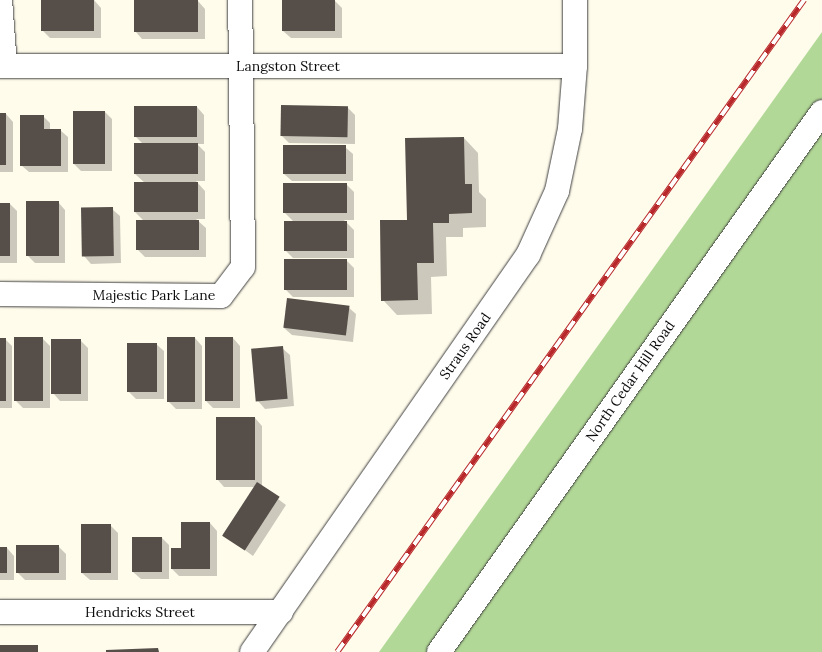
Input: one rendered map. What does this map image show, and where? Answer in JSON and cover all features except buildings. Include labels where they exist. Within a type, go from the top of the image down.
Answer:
[{"type":"street","points":[[0,0],[2,66]]},
{"type":"street","points":[[240,0],[241,66]]},
{"type":"street","name":"Straus Road","points":[[252,652],[528,255],[557,191],[570,129],[575,66],[575,0]]},
{"type":"street","name":"Langston Street","points":[[2,66],[575,66]]},
{"type":"street","name":"Majestic Park Lane","points":[[0,294],[221,296],[243,267],[241,66]]},
{"type":"street","name":"North Cedar Hill Road","points":[[439,652],[822,112]]},
{"type":"street","name":"Hendricks Street","points":[[0,612],[281,612]]},
{"type":"green space","points":[[822,32],[822,652],[379,652]]},
{"type":"railway","points":[[337,652],[804,0]]}]
